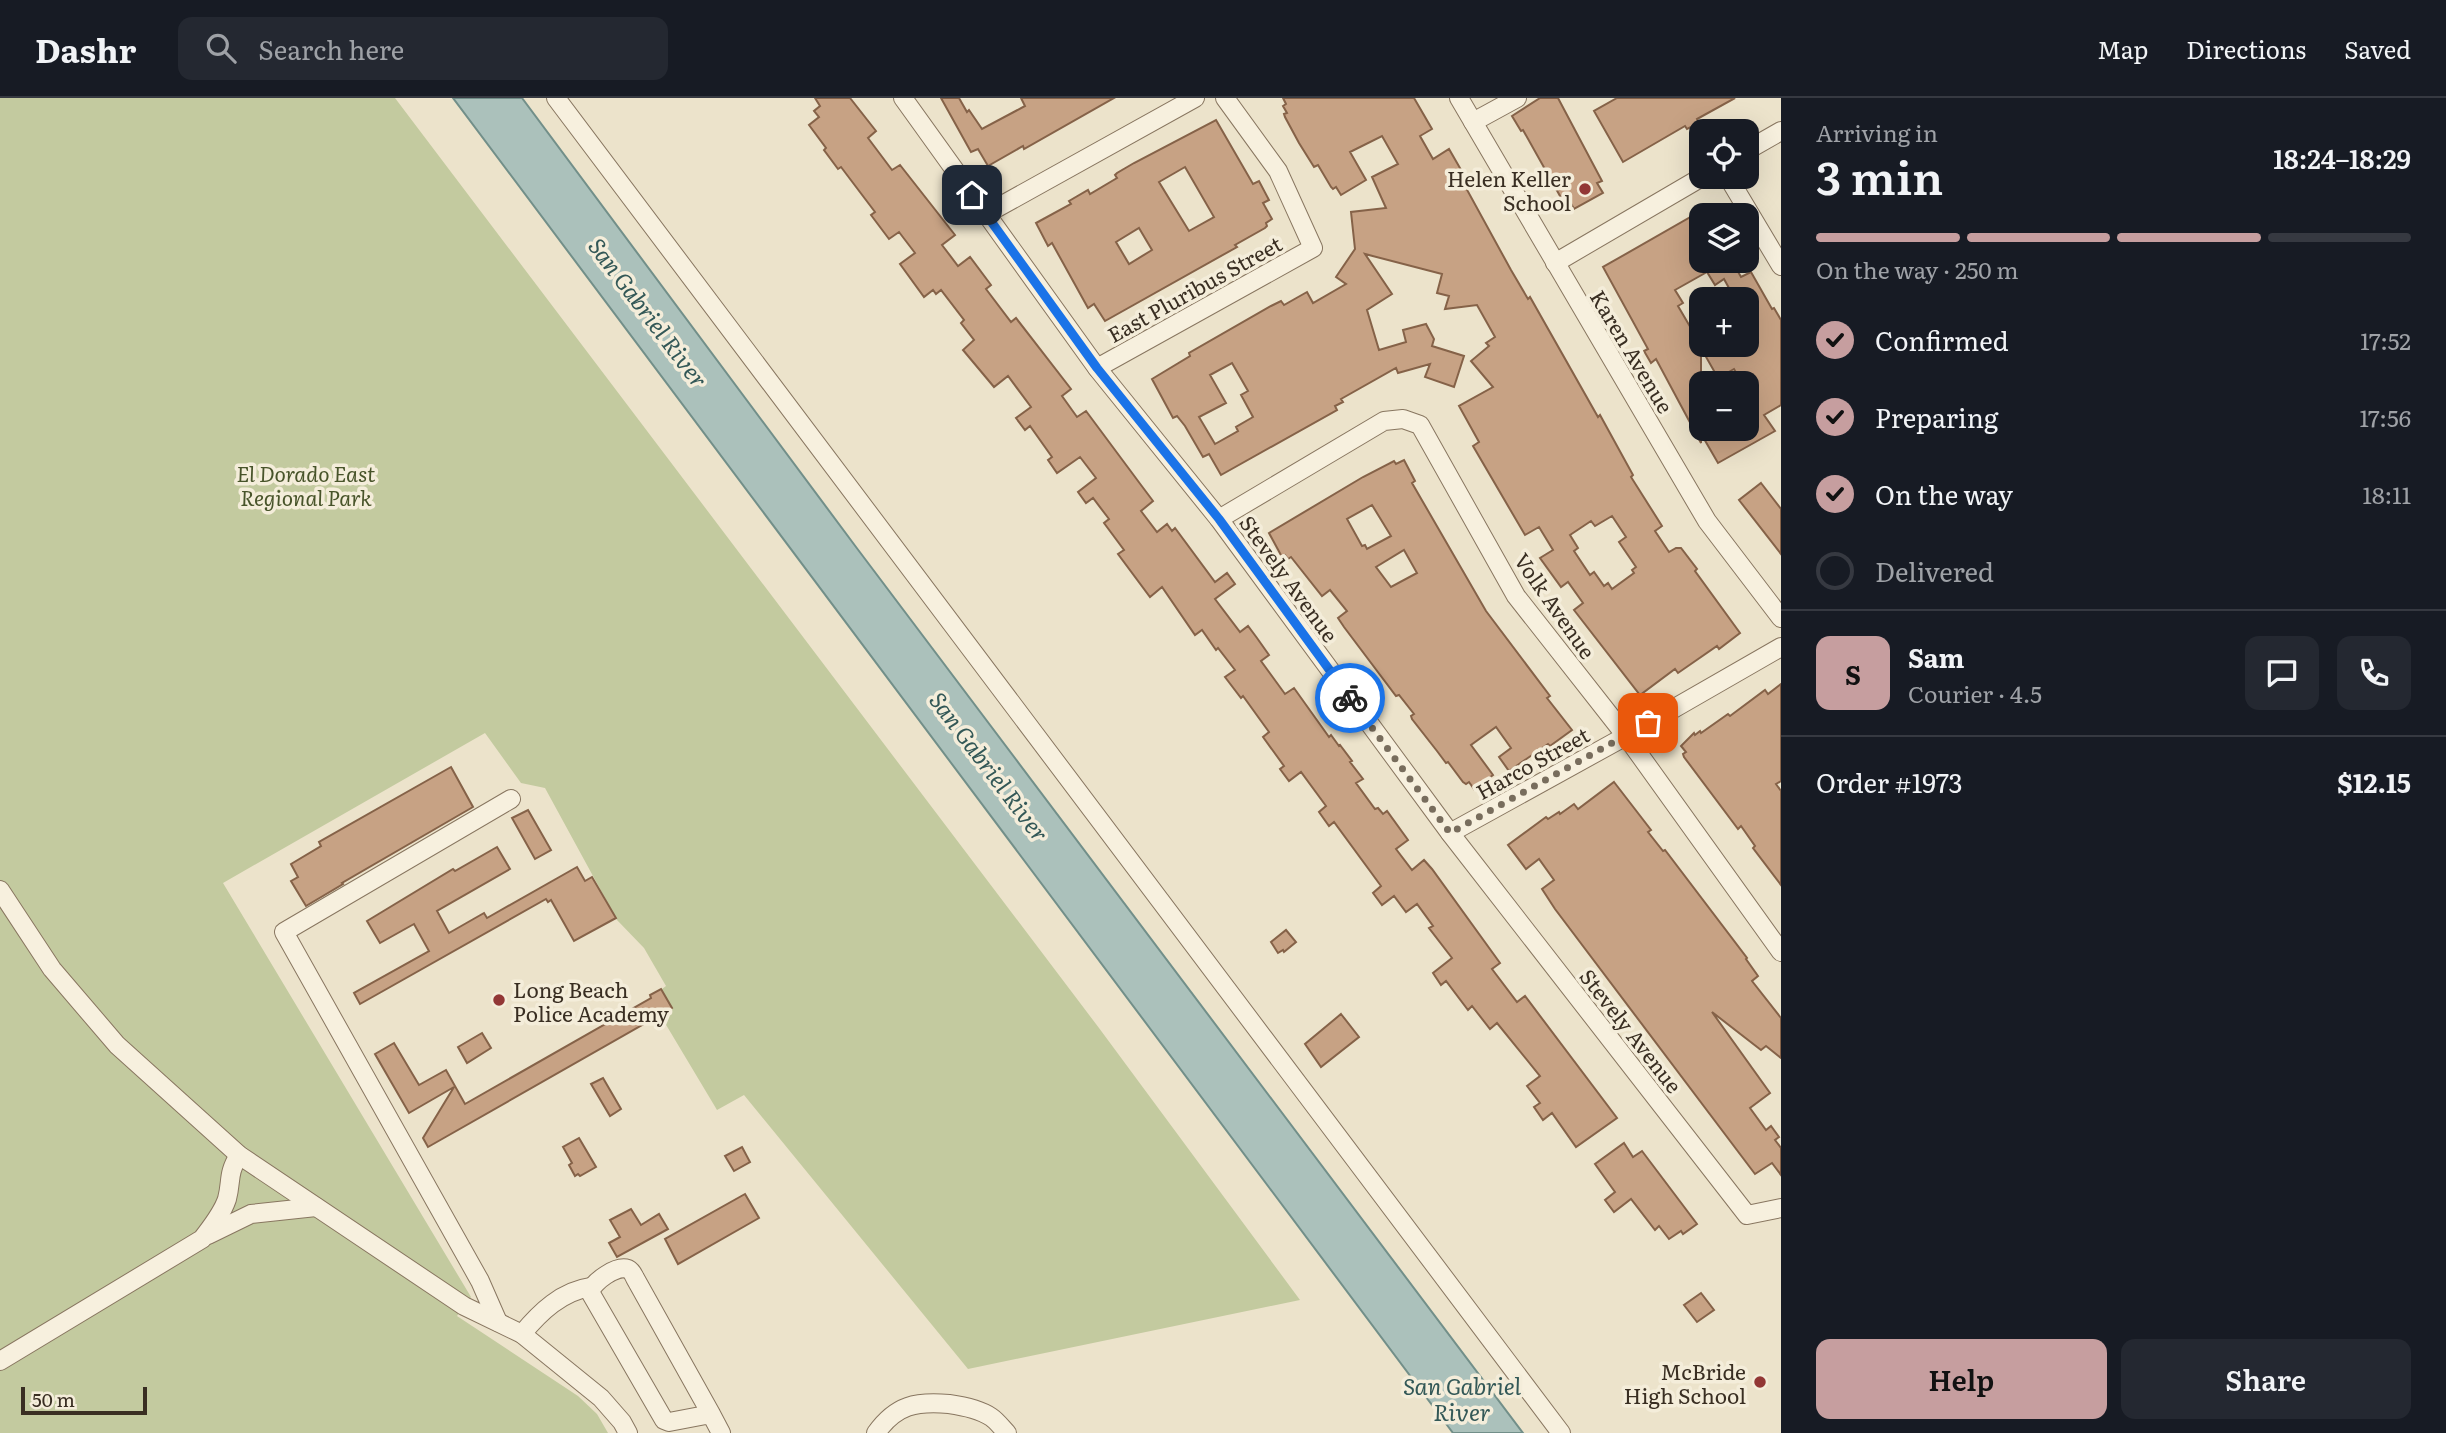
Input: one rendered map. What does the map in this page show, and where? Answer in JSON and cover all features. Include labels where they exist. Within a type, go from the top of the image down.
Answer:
[{"type":"street","points":[[556,98],[1561,1433]]},
{"type":"street","name":"Stevely Avenue","points":[[903,98],[1097,368],[1219,519],[1450,833],[1747,1215],[1781,1208]]},
{"type":"street","points":[[986,214],[1195,98]]},
{"type":"street","name":"East Pluribus Street","points":[[1097,368],[1313,248],[1278,170],[1226,98]]},
{"type":"street","name":"Karen Avenue","points":[[1459,98],[1707,521],[1781,618]]},
{"type":"street","points":[[1473,122],[1517,98]]},
{"type":"street","points":[[1759,144],[1781,131]]},
{"type":"street","points":[[1555,263],[1689,185]]},
{"type":"street","points":[[1735,189],[1781,266]]},
{"type":"street","name":"Volk Avenue","points":[[1219,519],[1384,421],[1403,419],[1420,425],[1516,596],[1626,736],[1781,953]]},
{"type":"street","name":"Harco Street","points":[[1450,833],[1781,647]]},
{"type":"street","points":[[498,1322],[480,1281],[284,932],[511,799]]},
{"type":"street","points":[[0,890],[52,969],[117,1045],[239,1155],[464,1306],[522,1334],[601,1398],[628,1433]]},
{"type":"street","points":[[202,1239],[227,1198],[230,1169],[239,1155]]},
{"type":"street","points":[[0,1361],[231,1223],[251,1214],[316,1207]]},
{"type":"street","points":[[522,1334],[536,1316],[560,1299],[579,1289],[591,1287],[619,1269],[628,1269],[633,1273],[721,1433]]},
{"type":"street","points":[[591,1287],[590,1292],[664,1420],[669,1422],[711,1414]]},
{"type":"street","points":[[876,1433],[884,1422],[904,1408],[924,1402],[966,1406],[992,1418],[1007,1433]]},
{"type":"green space","name":"El Dorado East Regional Park","points":[[0,98],[395,98],[1099,1028],[1300,1300],[968,1369],[744,1095],[717,1110],[650,998],[666,986],[644,948],[617,920],[545,788],[521,783],[485,733],[223,883],[471,1297],[457,1316],[578,1396],[597,1414],[608,1433],[0,1433]]},
{"type":"water","name":"San Gabriel River","points":[[453,98],[522,98],[856,547],[1523,1433],[1453,1433]]},
{"type":"building","points":[[815,98],[850,98],[876,131],[868,138],[892,170],[900,165],[955,235],[942,245],[958,266],[970,257],[991,285],[986,289],[1011,322],[1016,318],[1071,389],[1062,396],[1077,417],[1086,411],[1153,501],[1141,511],[1157,532],[1167,524],[1172,531],[1175,528],[1215,582],[1227,573],[1235,584],[1215,599],[1240,632],[1248,626],[1257,638],[1269,655],[1261,661],[1285,694],[1294,688],[1329,737],[1331,735],[1352,761],[1350,762],[1363,779],[1356,783],[1375,809],[1378,808],[1383,814],[1387,811],[1408,840],[1396,849],[1412,870],[1424,860],[1432,869],[1500,963],[1492,969],[1517,1002],[1525,996],[1617,1118],[1576,1147],[1552,1113],[1543,1120],[1534,1107],[1540,1103],[1527,1086],[1540,1076],[1497,1023],[1490,1029],[1472,1006],[1468,1010],[1446,981],[1441,985],[1433,973],[1452,958],[1429,928],[1433,926],[1417,904],[1406,912],[1394,896],[1382,905],[1373,893],[1381,886],[1334,822],[1329,826],[1319,812],[1326,806],[1301,772],[1289,781],[1280,769],[1284,766],[1263,737],[1269,732],[1243,696],[1241,698],[1225,677],[1235,670],[1202,630],[1195,635],[1162,587],[1150,597],[1118,554],[1124,550],[1104,523],[1109,519],[1093,498],[1086,503],[1078,492],[1096,478],[1080,457],[1057,473],[1048,460],[1052,457],[1030,426],[1025,430],[1016,418],[1031,407],[1008,376],[994,387],[963,350],[974,340],[961,323],[964,320],[941,290],[936,294],[933,290],[924,297],[900,264],[915,253],[899,232],[889,239],[871,215],[875,212],[841,167],[838,169],[824,150],[826,148],[809,125],[819,117],[814,111],[820,106]]},
{"type":"building","points":[[941,98],[959,98],[982,129],[1025,106],[1021,98],[1114,98],[1024,149],[1023,146],[988,166],[978,149],[971,152]]},
{"type":"building","points":[[1283,98],[1414,98],[1432,129],[1420,136],[1433,159],[1449,149],[1464,175],[1460,177],[1511,270],[1528,299],[1530,297],[1598,417],[1600,415],[1633,475],[1631,477],[1662,526],[1655,531],[1669,552],[1681,548],[1740,633],[1678,673],[1675,669],[1640,695],[1574,610],[1583,603],[1568,582],[1561,587],[1540,558],[1553,550],[1539,527],[1525,535],[1473,446],[1479,442],[1459,406],[1493,387],[1471,361],[1489,346],[1486,343],[1495,337],[1477,305],[1445,309],[1449,296],[1437,293],[1442,274],[1365,254],[1392,294],[1367,310],[1379,350],[1406,342],[1403,330],[1426,324],[1434,339],[1432,346],[1464,356],[1454,387],[1425,377],[1430,364],[1398,373],[1396,368],[1341,399],[1343,402],[1335,406],[1337,410],[1221,475],[1209,454],[1203,457],[1185,426],[1177,416],[1173,418],[1152,379],[1190,356],[1189,353],[1281,301],[1284,305],[1307,292],[1313,303],[1346,284],[1336,277],[1355,249],[1351,212],[1386,208],[1372,177],[1398,164],[1382,136],[1350,152],[1366,180],[1341,195],[1336,187],[1331,187],[1318,165],[1314,167],[1299,143],[1284,114],[1287,113],[1283,106],[1286,104]],"holes":[[[1232,363],[1248,391],[1241,395],[1253,417],[1236,427],[1238,431],[1215,444],[1199,417],[1226,403],[1210,375]],[[1612,516],[1626,537],[1619,542],[1636,567],[1632,570],[1634,573],[1612,589],[1608,583],[1604,586],[1594,572],[1590,575],[1574,551],[1578,548],[1570,535],[1591,521],[1595,526]]]},
{"type":"building","points":[[1540,98],[1558,98],[1602,181],[1597,183],[1603,193],[1574,209],[1569,200],[1564,203],[1523,130],[1521,131],[1512,116]]},
{"type":"building","points":[[1617,98],[1735,98],[1697,119],[1689,119],[1689,128],[1685,126],[1623,162],[1594,111]]},
{"type":"building","points":[[1216,120],[1253,184],[1259,181],[1269,200],[1263,203],[1272,219],[1266,223],[1265,228],[1235,245],[1237,247],[1105,321],[1094,304],[1088,308],[1052,243],[1048,246],[1036,223],[1071,204],[1069,201],[1088,190],[1090,194],[1117,178],[1117,173]],"holes":[[[1185,167],[1214,217],[1189,231],[1159,182]],[[1139,228],[1152,250],[1129,264],[1116,242]]]},
{"type":"building","points":[[1689,218],[1689,273],[1705,273],[1675,290],[1683,303],[1678,306],[1689,325],[1689,357],[1701,357],[1701,371],[1689,371],[1689,421],[1656,359],[1651,363],[1644,351],[1648,349],[1603,267]]},
{"type":"building","points":[[1708,273],[1739,273],[1741,277],[1752,273],[1781,320],[1781,405],[1764,415],[1775,431],[1759,440],[1759,371],[1714,371],[1706,357],[1759,357],[1759,287],[1728,287],[1724,279],[1715,285]]},
{"type":"building","points":[[1705,441],[1757,441],[1718,463]]},
{"type":"building","points":[[1404,460],[1415,481],[1412,483],[1486,611],[1572,730],[1509,771],[1499,757],[1511,748],[1496,727],[1471,745],[1493,775],[1474,789],[1469,782],[1463,782],[1448,762],[1446,763],[1412,719],[1414,714],[1399,695],[1396,696],[1344,627],[1338,618],[1347,611],[1330,590],[1322,596],[1291,557],[1282,557],[1269,533],[1363,477],[1394,461],[1396,464]],"holes":[[[1372,505],[1391,536],[1367,549],[1365,545],[1362,546],[1347,519]],[[1404,550],[1417,573],[1391,587],[1376,567]]]},
{"type":"building","points":[[1761,483],[1781,509],[1781,554],[1739,500]]},
{"type":"building","points":[[1781,684],[1781,781],[1776,784],[1781,791],[1781,885],[1753,848],[1755,846],[1741,826],[1738,829],[1684,757],[1686,752],[1681,746],[1694,733],[1701,733],[1765,690],[1768,694]]},
{"type":"building","points":[[451,767],[473,807],[306,906],[291,881],[298,877],[291,864],[321,846],[319,842]]},
{"type":"building","points":[[1614,782],[1651,830],[1648,832],[1663,851],[1665,850],[1747,958],[1758,976],[1752,981],[1781,1018],[1781,1058],[1766,1046],[1761,1050],[1712,1012],[1770,1093],[1750,1108],[1766,1130],[1771,1126],[1779,1137],[1775,1140],[1781,1148],[1781,1175],[1772,1163],[1755,1174],[1555,909],[1542,889],[1554,880],[1539,859],[1526,869],[1508,845],[1546,817],[1548,819],[1559,812],[1560,814],[1574,804],[1578,809]]},
{"type":"building","points":[[528,810],[551,850],[535,859],[512,818]]},
{"type":"building","points":[[497,847],[510,869],[437,911],[449,933],[484,913],[487,918],[577,867],[585,881],[592,877],[616,918],[574,941],[551,900],[548,902],[546,899],[360,1004],[354,993],[429,951],[414,924],[380,943],[367,921],[453,869],[455,871]]},
{"type":"building","points":[[1286,930],[1296,942],[1284,952],[1283,950],[1278,953],[1271,942]]},
{"type":"building","points":[[661,989],[672,1008],[428,1147],[423,1138],[454,1087],[409,1113],[375,1054],[394,1043],[419,1085],[446,1070],[465,1104],[651,998],[650,995]]},
{"type":"building","points":[[1341,1014],[1359,1037],[1321,1067],[1305,1044]]},
{"type":"building","points":[[482,1033],[491,1048],[467,1063],[458,1047]]},
{"type":"building","points":[[603,1078],[621,1109],[610,1116],[591,1084]]},
{"type":"building","points":[[579,1138],[596,1167],[575,1176],[569,1165],[572,1163],[563,1147]]},
{"type":"building","points":[[1624,1143],[1633,1157],[1642,1151],[1697,1224],[1683,1234],[1681,1231],[1669,1239],[1659,1226],[1655,1230],[1631,1199],[1614,1212],[1605,1200],[1615,1192],[1595,1164]]},
{"type":"building","points":[[742,1147],[750,1162],[734,1171],[725,1156]]},
{"type":"building","points":[[745,1194],[759,1218],[678,1264],[665,1239]]},
{"type":"building","points":[[631,1209],[641,1225],[659,1214],[668,1229],[617,1257],[609,1243],[620,1237],[610,1220]]},
{"type":"building","points":[[1701,1293],[1714,1310],[1697,1322],[1684,1305]]},
{"type":"way so far","points":[[1350,698],[1450,833],[1648,723]]},
{"type":"place","name":"Helen Keller School","points":[[1585,189]]},
{"type":"place","name":"Long Beach Police Academy","points":[[499,1000]]},
{"type":"place","name":"McBride High School","points":[[1760,1382]]},
{"type":"route","points":[[972,195],[1097,368],[1219,519],[1350,698]]}]
